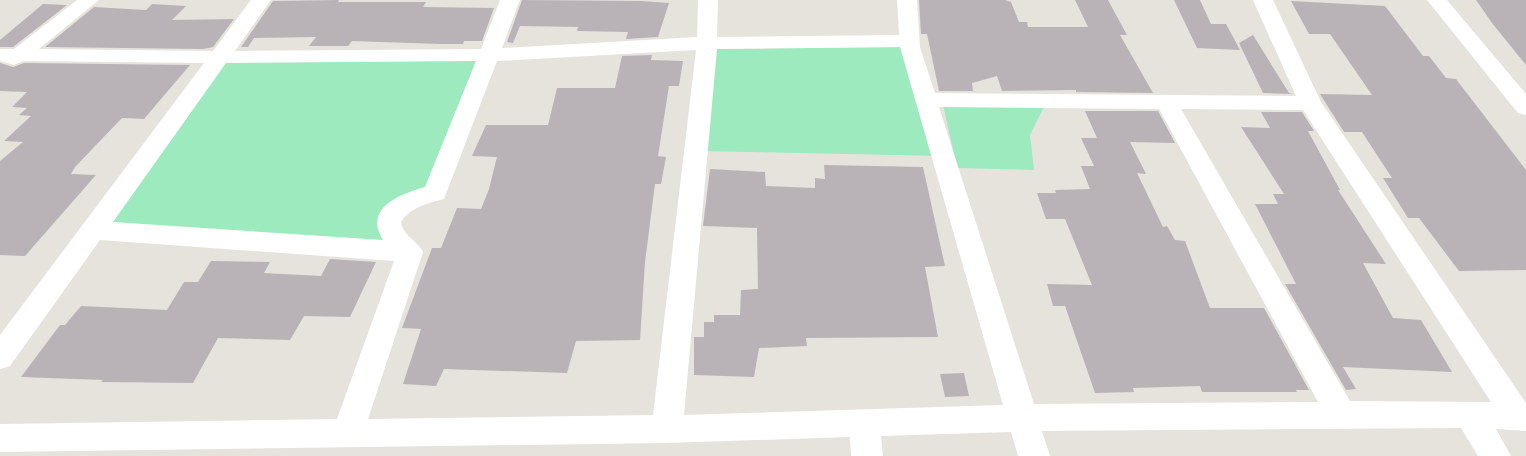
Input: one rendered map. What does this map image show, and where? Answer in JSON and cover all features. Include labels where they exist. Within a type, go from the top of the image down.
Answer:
[{"type":"street","points":[[0,72],[9,55],[89,0]]},
{"type":"street","points":[[0,357],[261,0]]},
{"type":"street","points":[[410,252],[397,243],[389,231],[390,218],[399,205],[415,197],[435,192],[510,0]]},
{"type":"street","points":[[667,429],[707,43],[708,0]]},
{"type":"street","points":[[907,0],[909,41],[1034,456]]},
{"type":"street","points":[[1263,0],[1310,103],[1522,417]]},
{"type":"street","points":[[1437,0],[1526,108]]},
{"type":"street","points":[[9,55],[219,57],[490,55],[707,43],[909,41]]},
{"type":"street","points":[[926,100],[1167,104],[1310,103]]},
{"type":"street","points":[[1167,104],[1341,415]]},
{"type":"street","points":[[94,230],[410,252]]},
{"type":"street","points":[[348,433],[410,252]]},
{"type":"street","points":[[0,438],[54,447],[348,433],[398,444],[667,429],[1024,418],[1469,414],[1522,417]]},
{"type":"street","points":[[1469,414],[1494,456]]},
{"type":"street","points":[[864,424],[867,456]]},
{"type":"green space","points":[[910,47],[943,156],[697,151],[706,49]]},
{"type":"green space","points":[[490,55],[435,193],[399,205],[397,243],[94,228],[219,58]]},
{"type":"green space","points":[[943,105],[1045,105],[1030,135],[1034,170],[957,168]]},
{"type":"building","points":[[339,0],[338,2],[426,2],[423,7],[494,8],[482,41],[464,41],[463,44],[352,41],[348,46],[309,46],[316,37],[254,38],[248,47],[241,47],[273,1]]},
{"type":"building","points":[[522,0],[669,3],[658,37],[626,39],[628,32],[577,31],[578,27],[520,26],[513,43],[507,42]]},
{"type":"building","points":[[919,0],[1005,0],[1011,2],[1019,22],[1027,22],[1028,27],[1088,27],[1075,0],[1108,0],[1127,35],[1120,35],[1153,93],[1076,92],[1076,90],[1002,91],[997,76],[972,83],[973,91],[939,91],[927,34],[921,34]]},
{"type":"building","points":[[1174,0],[1200,0],[1211,24],[1226,24],[1240,50],[1197,48]]},
{"type":"building","points":[[1476,0],[1526,0],[1526,65],[1492,23]]},
{"type":"building","points":[[1291,1],[1385,6],[1423,56],[1429,56],[1446,78],[1456,79],[1526,170],[1526,270],[1459,271],[1419,218],[1408,218],[1383,178],[1392,178],[1362,132],[1344,132],[1320,94],[1372,95],[1330,34],[1309,34]]},
{"type":"building","points":[[43,4],[67,5],[13,47],[0,47],[0,40]]},
{"type":"building","points":[[152,4],[186,6],[172,20],[234,19],[213,47],[203,49],[45,47],[94,7],[146,10]]},
{"type":"building","points":[[1253,35],[1289,93],[1293,94],[1263,93],[1239,43]]},
{"type":"building","points":[[652,55],[651,60],[683,61],[679,86],[669,86],[658,156],[666,157],[661,184],[655,184],[645,262],[640,340],[576,341],[567,373],[444,369],[436,386],[403,384],[421,329],[402,328],[432,248],[441,248],[457,208],[481,209],[489,189],[497,157],[472,156],[486,125],[548,125],[557,88],[615,88],[622,56]]},
{"type":"building","points":[[0,63],[13,67],[24,63],[190,65],[144,119],[122,118],[75,167],[71,174],[96,175],[25,256],[0,255],[0,161],[23,142],[4,141],[31,116],[19,115],[27,108],[12,107],[27,92],[0,91]]},
{"type":"building","points":[[1085,111],[1158,111],[1175,143],[1130,142],[1146,174],[1137,173],[1163,227],[1167,226],[1175,240],[1185,241],[1210,308],[1264,308],[1309,390],[1202,392],[1200,386],[1133,388],[1134,392],[1095,393],[1065,306],[1053,306],[1047,284],[1092,285],[1065,219],[1046,219],[1037,193],[1090,189],[1081,166],[1094,166],[1081,138],[1097,138]]},
{"type":"building","points":[[1261,112],[1302,112],[1314,131],[1308,131],[1340,190],[1338,190],[1386,264],[1363,263],[1393,318],[1421,320],[1452,372],[1343,367],[1356,389],[1346,390],[1285,284],[1296,284],[1255,204],[1278,204],[1273,194],[1284,194],[1241,127],[1270,128]]},
{"type":"building","points":[[824,165],[923,167],[945,266],[925,267],[938,337],[806,338],[807,346],[759,348],[754,377],[694,375],[694,337],[704,337],[704,322],[714,322],[714,315],[740,315],[741,290],[758,289],[757,228],[703,226],[710,169],[765,172],[766,186],[815,188],[815,178],[825,179]]},
{"type":"building","points":[[330,259],[376,262],[350,317],[304,316],[290,340],[218,338],[193,383],[101,382],[103,380],[21,377],[60,325],[65,325],[81,306],[167,310],[184,282],[198,282],[211,261],[270,262],[264,273],[321,276]]},
{"type":"building","points":[[964,373],[969,396],[945,397],[940,374]]}]
